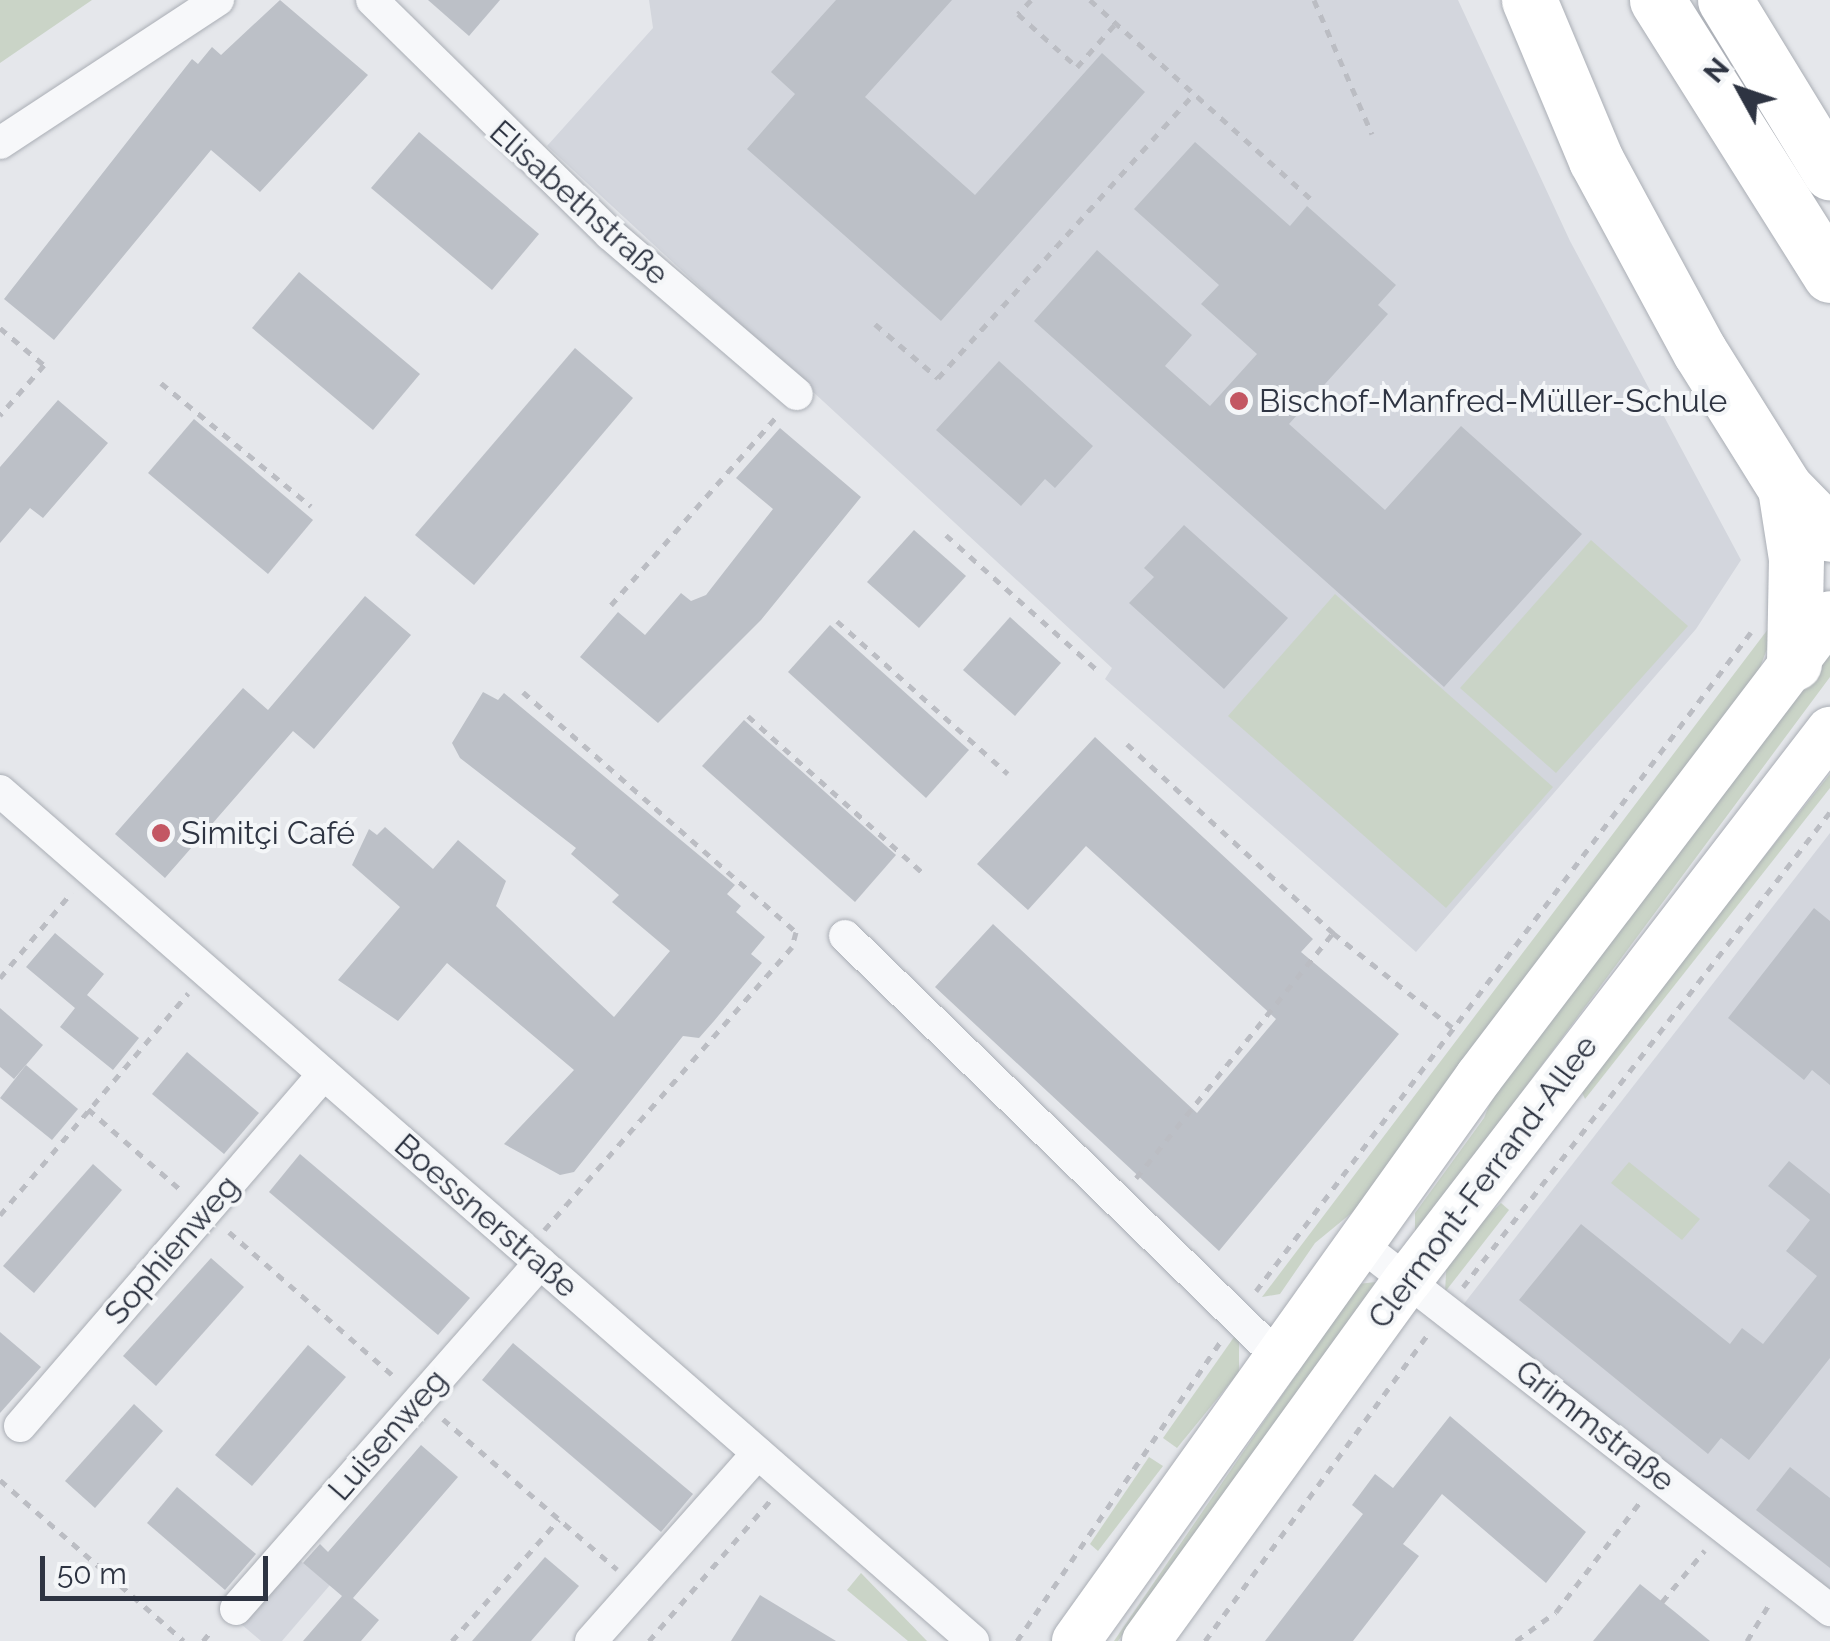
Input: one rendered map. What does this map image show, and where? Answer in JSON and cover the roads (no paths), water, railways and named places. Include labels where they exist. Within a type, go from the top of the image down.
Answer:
[{"type":"highway","points":[[1529,0],[1605,177],[1784,488],[1830,534]]},
{"type":"highway","points":[[1658,0],[1830,275]]},
{"type":"highway","points":[[1725,0],[1830,172]]},
{"type":"highway","points":[[1784,488],[1813,598],[1794,663]]},
{"type":"street","points":[[0,142],[218,0]]},
{"type":"street","name":"Elisabethstraße","points":[[372,0],[502,134],[796,394]]},
{"type":"street","name":"Clermont-Ferrand-Allee","points":[[1076,1641],[1360,1244],[1794,663]]},
{"type":"street","name":"Clermont-Ferrand-Allee","points":[[1146,1641],[1406,1281],[1830,732]]},
{"type":"street","name":"Boessnerstraße","points":[[0,791],[973,1641]]},
{"type":"street","points":[[845,936],[1116,1204],[1278,1356]]},
{"type":"street","name":"Sophienweg","points":[[20,1426],[324,1074]]},
{"type":"street","name":"Grimmstraße","points":[[1360,1244],[1830,1610]]},
{"type":"street","name":"Luisenweg","points":[[236,1608],[419,1399],[533,1257]]},
{"type":"street","points":[[590,1641],[758,1454]]},
{"type":"place","name":"Bischof-Manfred-Müller-Schule","points":[[1239,401]]},
{"type":"place","name":"Simitçi Café","points":[[161,833]]}]
